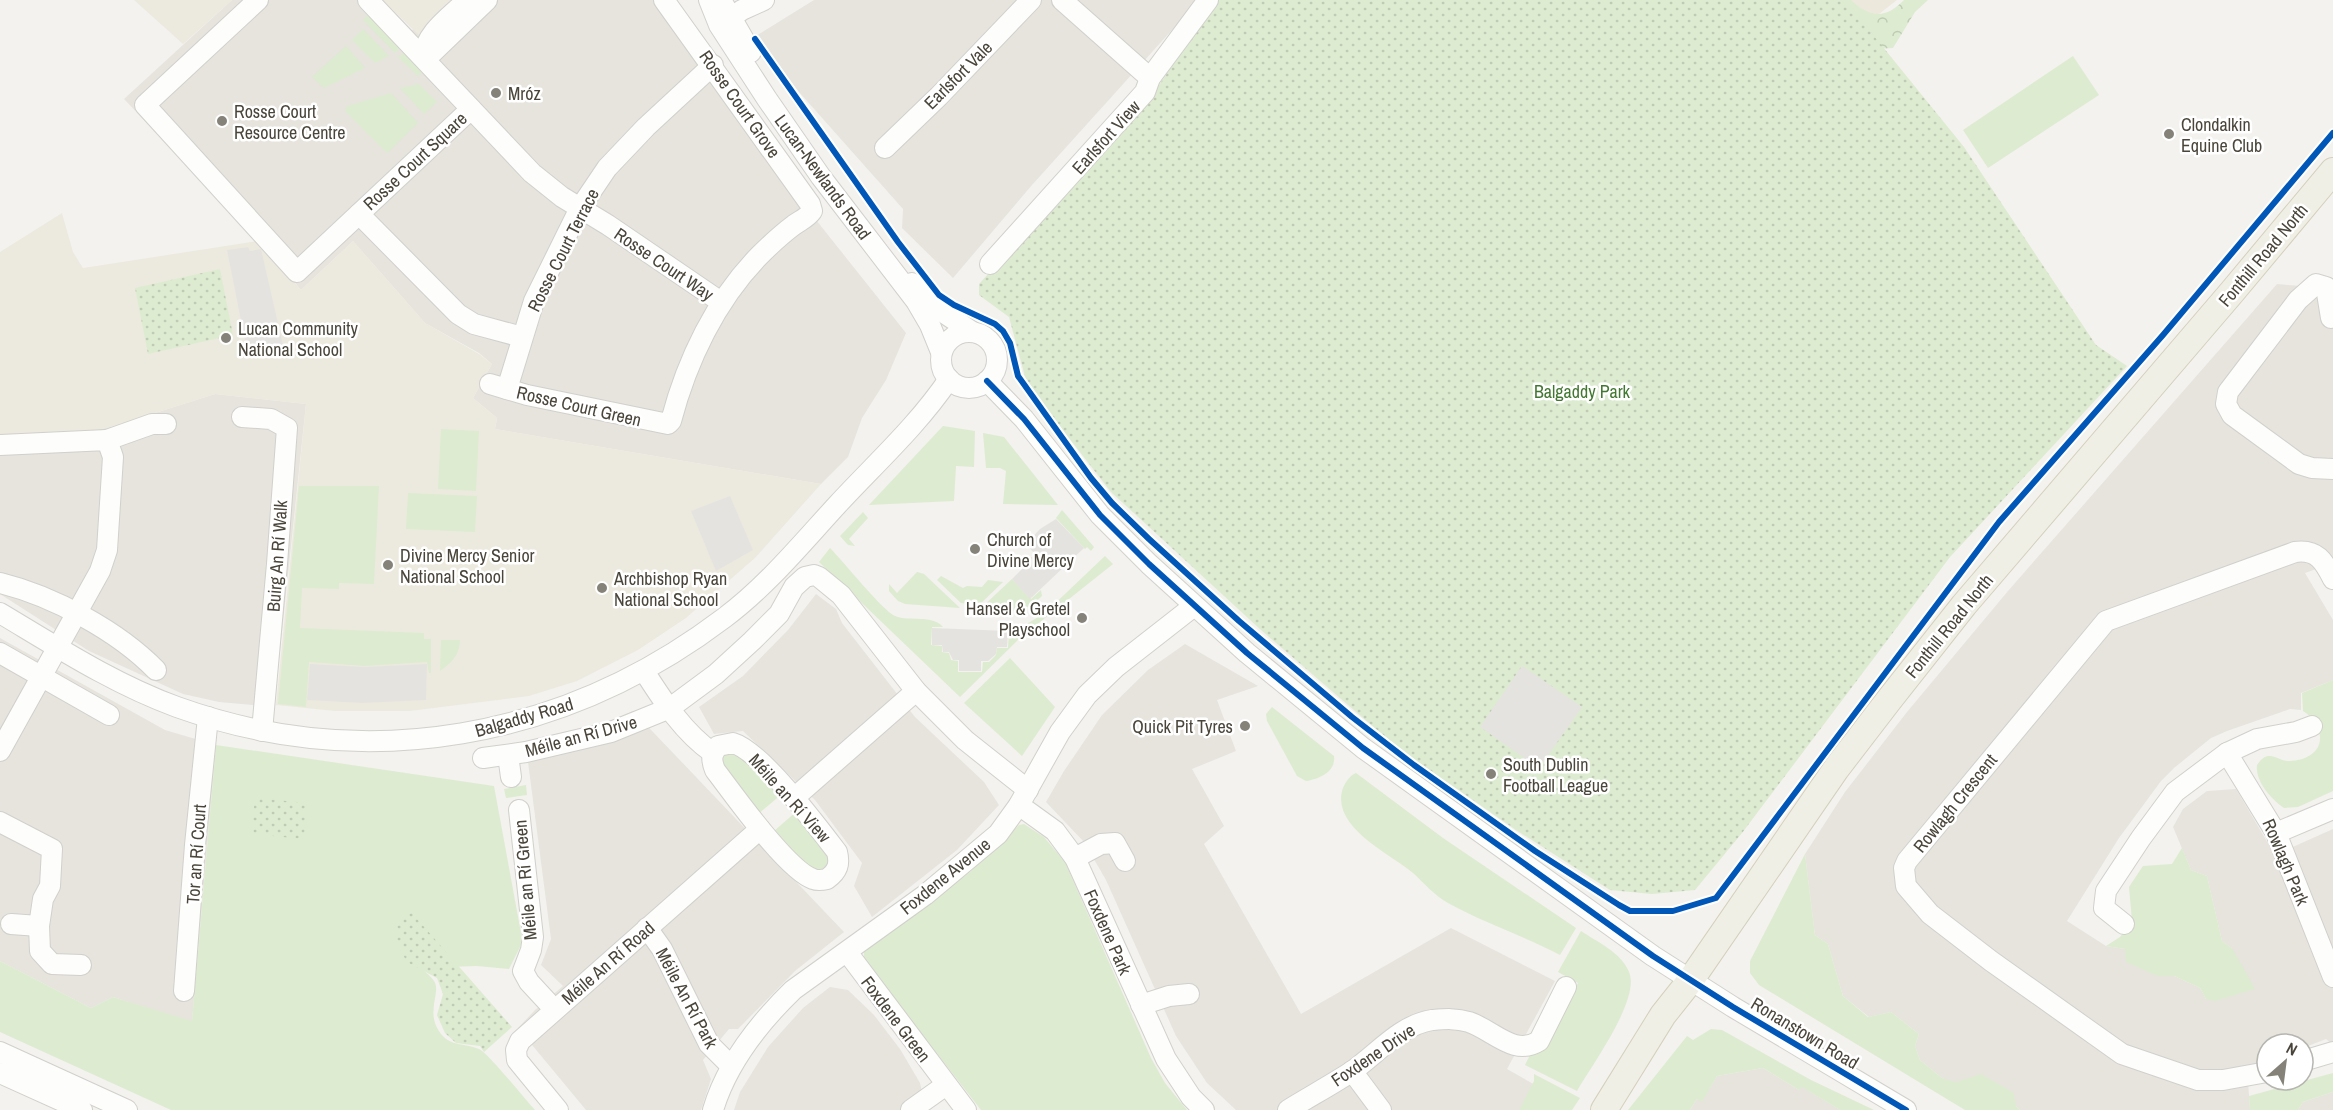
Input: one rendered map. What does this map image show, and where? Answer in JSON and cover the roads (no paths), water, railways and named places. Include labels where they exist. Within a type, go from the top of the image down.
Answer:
[{"type":"main road","name":"Fonthill Road North","points":[[1604,1110],[1663,1015],[1690,981],[1836,768],[1964,605],[2333,171]]},
{"type":"street","name":"Rosse Court Square","points":[[258,0],[145,105],[297,272],[471,109]]},
{"type":"street","name":"Rosse Court Way","points":[[368,0],[532,172],[562,197],[721,302]]},
{"type":"street","points":[[423,57],[424,46],[430,36],[467,0]]},
{"type":"street","points":[[423,57],[433,52],[487,0]]},
{"type":"street","name":"Rosse Court Grove","points":[[664,0],[713,65],[810,204],[812,211],[760,255],[721,302]]},
{"type":"street","name":"Lucan-Newlands Road","points":[[709,0],[724,14],[793,119],[910,280],[941,311],[971,331]]},
{"type":"street","points":[[724,14],[764,0]]},
{"type":"street","name":"Earlsfort Vale","points":[[885,148],[939,96],[1031,0]]},
{"type":"street","points":[[1062,0],[1150,78]]},
{"type":"street","name":"Earlsfort View","points":[[990,264],[1145,92],[1150,78],[1208,0]]},
{"type":"street","name":"Lucan-Newlands Road","points":[[724,14],[820,177],[916,301],[941,352]]},
{"type":"street","name":"Rosse Court Terrace","points":[[499,387],[522,337],[534,301],[580,208],[607,168],[646,127],[713,65]]},
{"type":"street","points":[[359,214],[458,314],[474,324],[522,337]]},
{"type":"street","points":[[2331,318],[2325,287],[2316,284],[2298,300],[2228,392],[2226,404],[2232,415],[2299,464],[2312,468],[2333,469]]},
{"type":"street","name":"Rosse Court Green","points":[[499,387],[668,424],[698,347],[721,302]]},
{"type":"street","points":[[971,331],[984,335],[995,348],[997,366],[987,381],[971,388],[956,385],[942,370],[941,352],[950,338],[971,331]]},
{"type":"street","name":"Balgaddy Road","points":[[0,613],[128,686],[208,717],[311,739],[375,741],[466,734],[542,715],[577,703],[644,671],[711,628],[760,587],[926,410],[949,380]]},
{"type":"street","points":[[987,381],[1024,419],[1100,515],[1194,606],[1363,748],[1514,858],[1690,981]]},
{"type":"street","name":"Buirg An Rí Walk","points":[[242,417],[271,419],[287,428],[278,564],[262,730]]},
{"type":"street","points":[[0,445],[107,440],[152,424],[166,424]]},
{"type":"street","points":[[0,751],[100,571],[107,550],[113,456],[107,440]]},
{"type":"street","name":"Rowlagh Crescent","points":[[2255,1074],[2223,1080],[2198,1080],[2122,1054],[1991,961],[1930,914],[1906,886],[1904,868],[1907,861],[2106,621],[2295,552],[2307,551],[2315,554],[2322,559],[2333,579]]},
{"type":"street","name":"Méile an Rí Drive","points":[[483,758],[508,755],[611,732],[670,708],[716,674],[753,641],[779,614],[794,586],[805,577],[814,574],[841,596]]},
{"type":"street","points":[[0,583],[16,587],[77,612],[141,656],[156,670]]},
{"type":"street","name":"Foxdene Park","points":[[841,596],[916,691],[1056,831],[1075,858],[1174,1073],[1191,1097],[1204,1110]]},
{"type":"street","name":"Foxdene Avenue","points":[[713,1110],[731,1066],[746,1042],[777,1005],[792,990],[847,952],[972,857],[998,834],[1024,797],[1060,732],[1089,692],[1116,667],[1194,606]]},
{"type":"street","points":[[0,653],[109,715]]},
{"type":"street","points":[[644,671],[698,743],[713,753]]},
{"type":"street","points":[[794,798],[916,691]]},
{"type":"street","name":"Tor an Rí Court","points":[[184,991],[208,717]]},
{"type":"street","points":[[2124,924],[2104,908],[2106,891],[2175,792],[2227,753],[2257,739],[2296,732],[2312,726]]},
{"type":"street","name":"Méile an Rí View","points":[[734,743],[741,745],[794,798],[837,852],[839,861],[834,874],[822,880],[814,879],[803,873],[760,829],[715,770],[711,762],[713,753],[718,746],[734,743]]},
{"type":"street","name":"Rowlagh Park","points":[[2227,753],[2276,833],[2333,977]]},
{"type":"street","name":"Méile an Rí Drive","points":[[508,755],[511,777]]},
{"type":"street","points":[[2276,833],[2333,809]]},
{"type":"street","name":"Méile an Rí Green","points":[[519,810],[533,937],[523,971],[529,982],[554,1009]]},
{"type":"street","points":[[0,822],[52,849],[50,886],[44,899],[39,926],[40,951],[52,964],[81,965]]},
{"type":"street","name":"Méile An Rí Road","points":[[558,1110],[517,1060],[516,1050],[520,1041],[760,829]]},
{"type":"street","points":[[1075,858],[1101,844],[1115,843],[1125,861]]},
{"type":"street","points":[[11,924],[39,926]]},
{"type":"street","name":"Méile An Rí Park","points":[[647,928],[662,949],[709,1044],[714,1052],[731,1066]]},
{"type":"street","name":"Foxdene Green","points":[[847,952],[966,1110]]},
{"type":"street","name":"Ronanstown Road","points":[[1690,981],[1906,1110]]},
{"type":"street","name":"Foxdene Drive","points":[[1288,1110],[1352,1071],[1413,1024],[1456,1019],[1471,1023],[1516,1046],[1531,1046],[1539,1041],[1566,987]]},
{"type":"street","points":[[1141,1005],[1169,996],[1189,993]]},
{"type":"street","points":[[0,1052],[128,1110]]},
{"type":"street","points":[[2315,1057],[2333,1052]]},
{"type":"street","points":[[1352,1071],[1381,1110]]},
{"type":"street","points":[[0,1073],[82,1110]]},
{"type":"street","points":[[911,1110],[946,1085]]},
{"type":"place","name":"Mróz","points":[[496,93]]},
{"type":"place","name":"Rosse Court Resource Centre","points":[[222,121]]},
{"type":"place","name":"Clondalkin Equine Club","points":[[2169,134]]},
{"type":"place","name":"Lucan Community National School","points":[[226,338]]},
{"type":"place","name":"Church of Divine Mercy","points":[[975,549]]},
{"type":"place","name":"Divine Mercy Senior National School","points":[[388,565]]},
{"type":"place","name":"Archbishop Ryan National School","points":[[602,588]]},
{"type":"place","name":"Hansel & Gretel Playschool","points":[[1082,618]]},
{"type":"place","name":"Quick Pit Tyres","points":[[1245,726]]},
{"type":"place","name":"South Dublin Football League","points":[[1491,774]]},
{"type":"park label","name":"Balgaddy Park","points":[[1582,391]]}]
